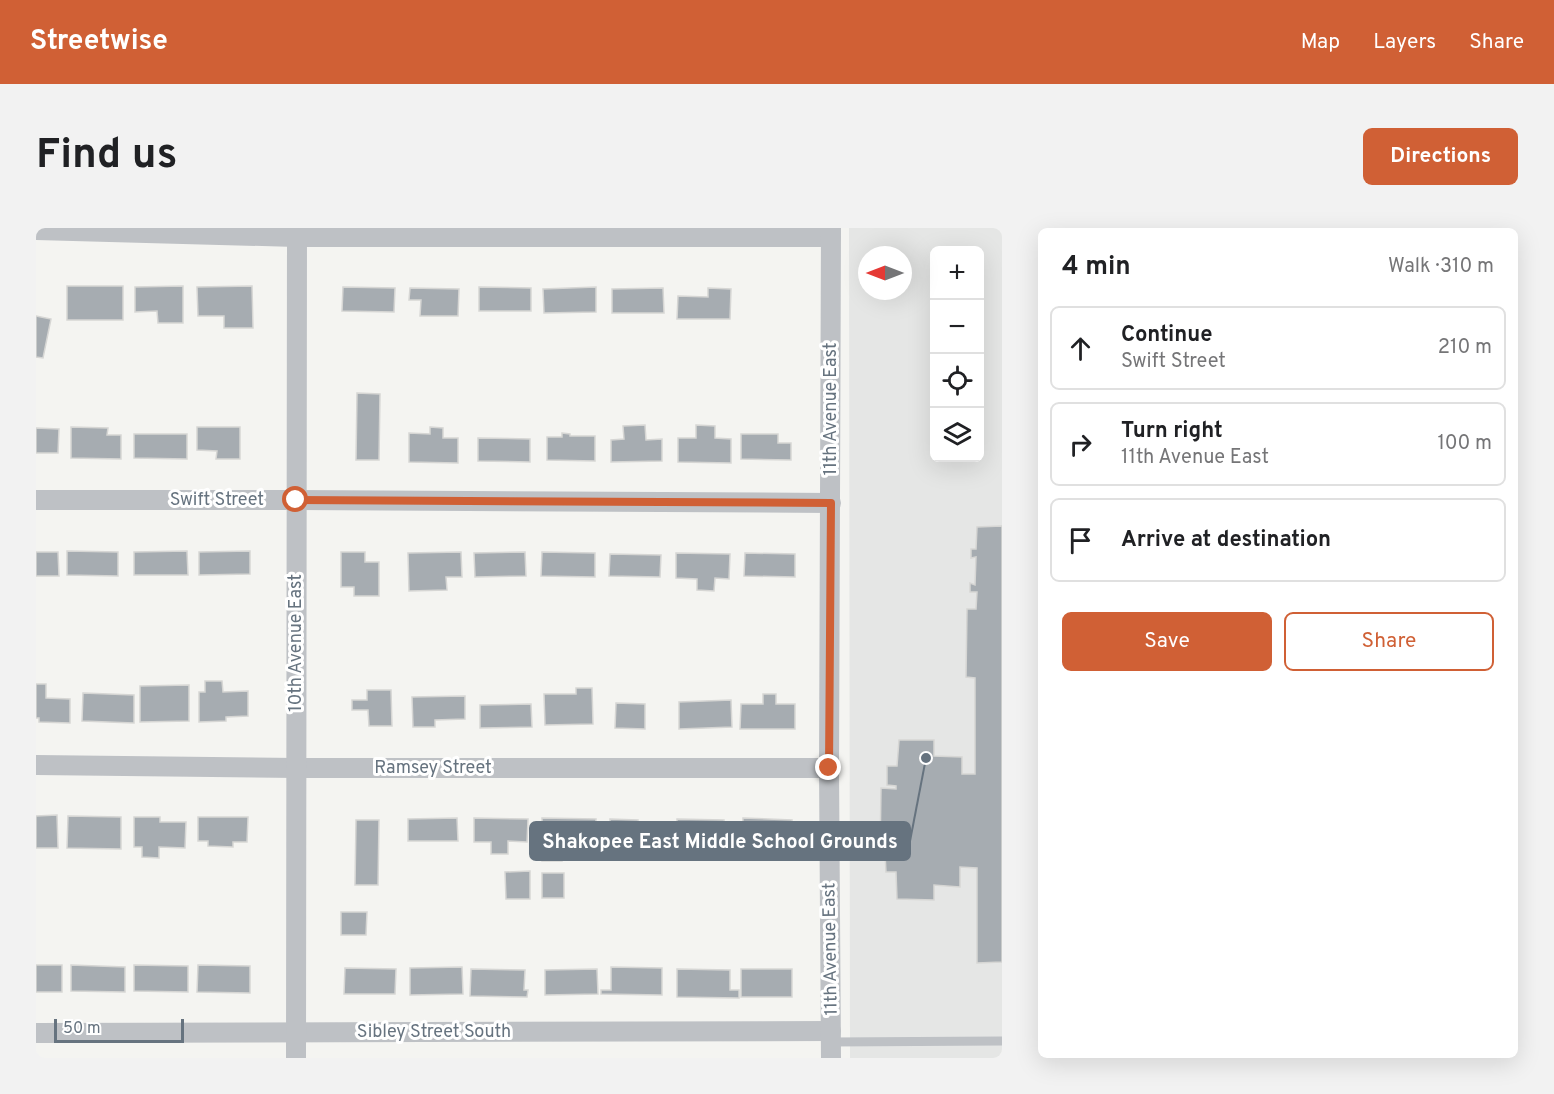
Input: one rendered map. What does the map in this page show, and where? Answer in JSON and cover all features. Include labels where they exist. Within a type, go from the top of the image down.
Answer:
[{"type":"street","points":[[36,230],[831,232]]},
{"type":"street","name":"10th Avenue East","points":[[296,1058],[297,232]]},
{"type":"street","name":"11th Avenue East","points":[[831,232],[829,768],[831,1044]]},
{"type":"street","name":"Swift Street","points":[[36,500],[831,503]]},
{"type":"street","name":"Ramsey Street","points":[[36,765],[296,768],[829,768]]},
{"type":"street","name":"Sibley Street South","points":[[36,1033],[296,1033],[831,1044]]},
{"type":"lane","points":[[831,1044],[1002,1041]]},
{"type":"shaded area","points":[[849,228],[1002,228],[1002,1058],[850,1058]]},
{"type":"building","points":[[67,286],[123,286],[123,320],[67,320]]},
{"type":"building","points":[[183,286],[183,323],[158,323],[157,311],[135,312],[135,287]]},
{"type":"building","points":[[252,286],[253,328],[224,328],[224,316],[198,316],[197,287]]},
{"type":"building","points":[[343,287],[395,288],[394,312],[342,311]]},
{"type":"building","points":[[479,287],[531,288],[531,311],[479,311]]},
{"type":"building","points":[[596,287],[596,312],[544,313],[543,289]]},
{"type":"building","points":[[410,288],[459,289],[458,316],[420,316],[421,300],[409,300]]},
{"type":"building","points":[[663,288],[664,313],[612,313],[612,289]]},
{"type":"building","points":[[708,288],[731,289],[730,319],[677,319],[678,296],[708,297]]},
{"type":"building","points":[[36,316],[51,319],[43,358],[36,357]]},
{"type":"building","points":[[357,393],[380,394],[379,460],[356,460]]},
{"type":"building","points":[[645,425],[646,440],[662,439],[662,461],[611,462],[611,440],[624,439],[623,426]]},
{"type":"building","points":[[696,425],[715,426],[715,438],[731,439],[731,463],[678,462],[678,438],[696,438]]},
{"type":"building","points":[[71,427],[108,428],[107,435],[121,435],[121,459],[71,458]]},
{"type":"building","points":[[197,427],[240,427],[240,459],[216,459],[217,451],[197,450]]},
{"type":"building","points":[[430,427],[443,428],[443,438],[458,438],[458,463],[409,462],[409,433],[430,434]]},
{"type":"building","points":[[36,428],[59,429],[58,453],[36,453]]},
{"type":"building","points":[[562,433],[570,434],[570,436],[595,436],[595,461],[547,460],[547,437],[562,437]]},
{"type":"building","points":[[134,434],[187,434],[187,459],[134,458]]},
{"type":"building","points":[[741,434],[778,434],[778,443],[791,443],[791,460],[741,459]]},
{"type":"building","points":[[478,438],[530,439],[530,462],[478,461]]},
{"type":"building","points":[[1002,526],[1002,962],[977,963],[977,868],[960,867],[960,887],[934,885],[934,900],[897,899],[896,872],[886,872],[885,854],[880,854],[881,788],[896,789],[896,786],[887,785],[887,766],[897,766],[899,740],[934,740],[934,756],[962,757],[962,774],[975,774],[975,678],[966,677],[967,609],[976,609],[977,592],[970,592],[970,583],[975,585],[976,557],[971,558],[971,549],[976,549],[977,527]]},
{"type":"building","points":[[67,551],[118,552],[118,576],[67,575]]},
{"type":"building","points":[[187,551],[188,575],[134,575],[134,552]]},
{"type":"building","points":[[250,551],[250,574],[199,575],[199,552]]},
{"type":"building","points":[[36,552],[58,552],[59,576],[36,576]]},
{"type":"building","points":[[341,552],[365,552],[365,562],[379,562],[379,596],[354,596],[354,587],[341,587]]},
{"type":"building","points":[[461,552],[462,577],[446,577],[447,590],[409,591],[408,553]]},
{"type":"building","points":[[525,552],[526,576],[475,577],[474,553]]},
{"type":"building","points":[[542,552],[595,553],[595,577],[541,576]]},
{"type":"building","points":[[676,553],[730,554],[729,579],[715,578],[714,591],[697,590],[697,579],[676,578]]},
{"type":"building","points":[[745,553],[795,554],[795,577],[744,576]]},
{"type":"building","points":[[610,554],[661,555],[660,577],[609,576]]},
{"type":"building","points":[[205,681],[222,681],[223,692],[248,691],[248,716],[226,717],[226,721],[199,722],[199,692],[205,692]]},
{"type":"building","points":[[36,684],[46,684],[46,698],[70,699],[70,723],[39,722],[39,718],[36,718]]},
{"type":"building","points":[[189,685],[189,721],[140,722],[140,686]]},
{"type":"building","points":[[576,688],[592,688],[593,724],[545,725],[544,694],[576,694]]},
{"type":"building","points":[[367,690],[391,690],[392,726],[369,726],[368,710],[352,710],[352,700],[367,700]]},
{"type":"building","points":[[83,693],[134,695],[134,723],[82,721]]},
{"type":"building","points":[[763,694],[776,694],[776,704],[795,704],[795,729],[740,729],[741,704],[763,704]]},
{"type":"building","points":[[465,696],[465,719],[435,720],[435,727],[413,727],[412,697]]},
{"type":"building","points":[[731,700],[732,727],[679,729],[679,702]]},
{"type":"building","points":[[616,703],[645,704],[645,729],[615,728]]},
{"type":"building","points":[[531,704],[532,727],[480,728],[480,705]]},
{"type":"building","points":[[57,815],[58,848],[36,848],[36,816]]},
{"type":"building","points":[[68,816],[121,817],[121,849],[67,848]]},
{"type":"building","points":[[134,817],[160,817],[160,822],[186,822],[185,848],[159,847],[159,858],[142,857],[142,847],[134,847]]},
{"type":"building","points":[[198,817],[248,817],[247,842],[233,842],[233,847],[208,846],[208,841],[198,841]]},
{"type":"building","points":[[457,818],[458,841],[408,841],[408,819]]},
{"type":"building","points":[[474,818],[528,819],[527,842],[508,841],[508,854],[491,854],[491,842],[474,842]]},
{"type":"building","points":[[542,818],[596,819],[595,844],[562,843],[562,861],[542,861]]},
{"type":"building","points":[[743,818],[792,820],[792,845],[742,844]]},
{"type":"building","points":[[610,819],[638,820],[638,839],[610,838]]},
{"type":"building","points":[[677,819],[724,820],[724,846],[677,845]]},
{"type":"building","points":[[356,820],[379,820],[378,885],[355,885]]},
{"type":"building","points":[[530,871],[530,899],[506,899],[505,872]]},
{"type":"building","points":[[542,873],[564,873],[564,898],[542,898]]},
{"type":"building","points":[[341,912],[367,912],[366,935],[341,935]]},
{"type":"building","points":[[36,965],[62,965],[62,992],[36,992]]},
{"type":"building","points":[[71,965],[125,967],[125,992],[71,991]]},
{"type":"building","points":[[134,965],[188,966],[188,992],[134,991]]},
{"type":"building","points":[[198,965],[250,966],[250,993],[197,992]]},
{"type":"building","points":[[462,967],[463,994],[410,995],[410,968]]},
{"type":"building","points":[[611,967],[662,968],[662,995],[601,994],[601,990],[611,990]]},
{"type":"building","points":[[345,968],[396,969],[395,994],[344,994]]},
{"type":"building","points":[[471,969],[525,970],[524,990],[528,990],[527,997],[470,996]]},
{"type":"building","points":[[597,969],[598,994],[545,995],[545,970]]},
{"type":"building","points":[[677,969],[730,970],[730,990],[739,990],[739,998],[677,997]]},
{"type":"building","points":[[741,969],[792,969],[792,997],[741,997]]},
{"type":"place","name":"Shakopee East Middle School Grounds","points":[[926,758]]},
{"type":"route","points":[[296,500],[831,503],[829,768]]}]
